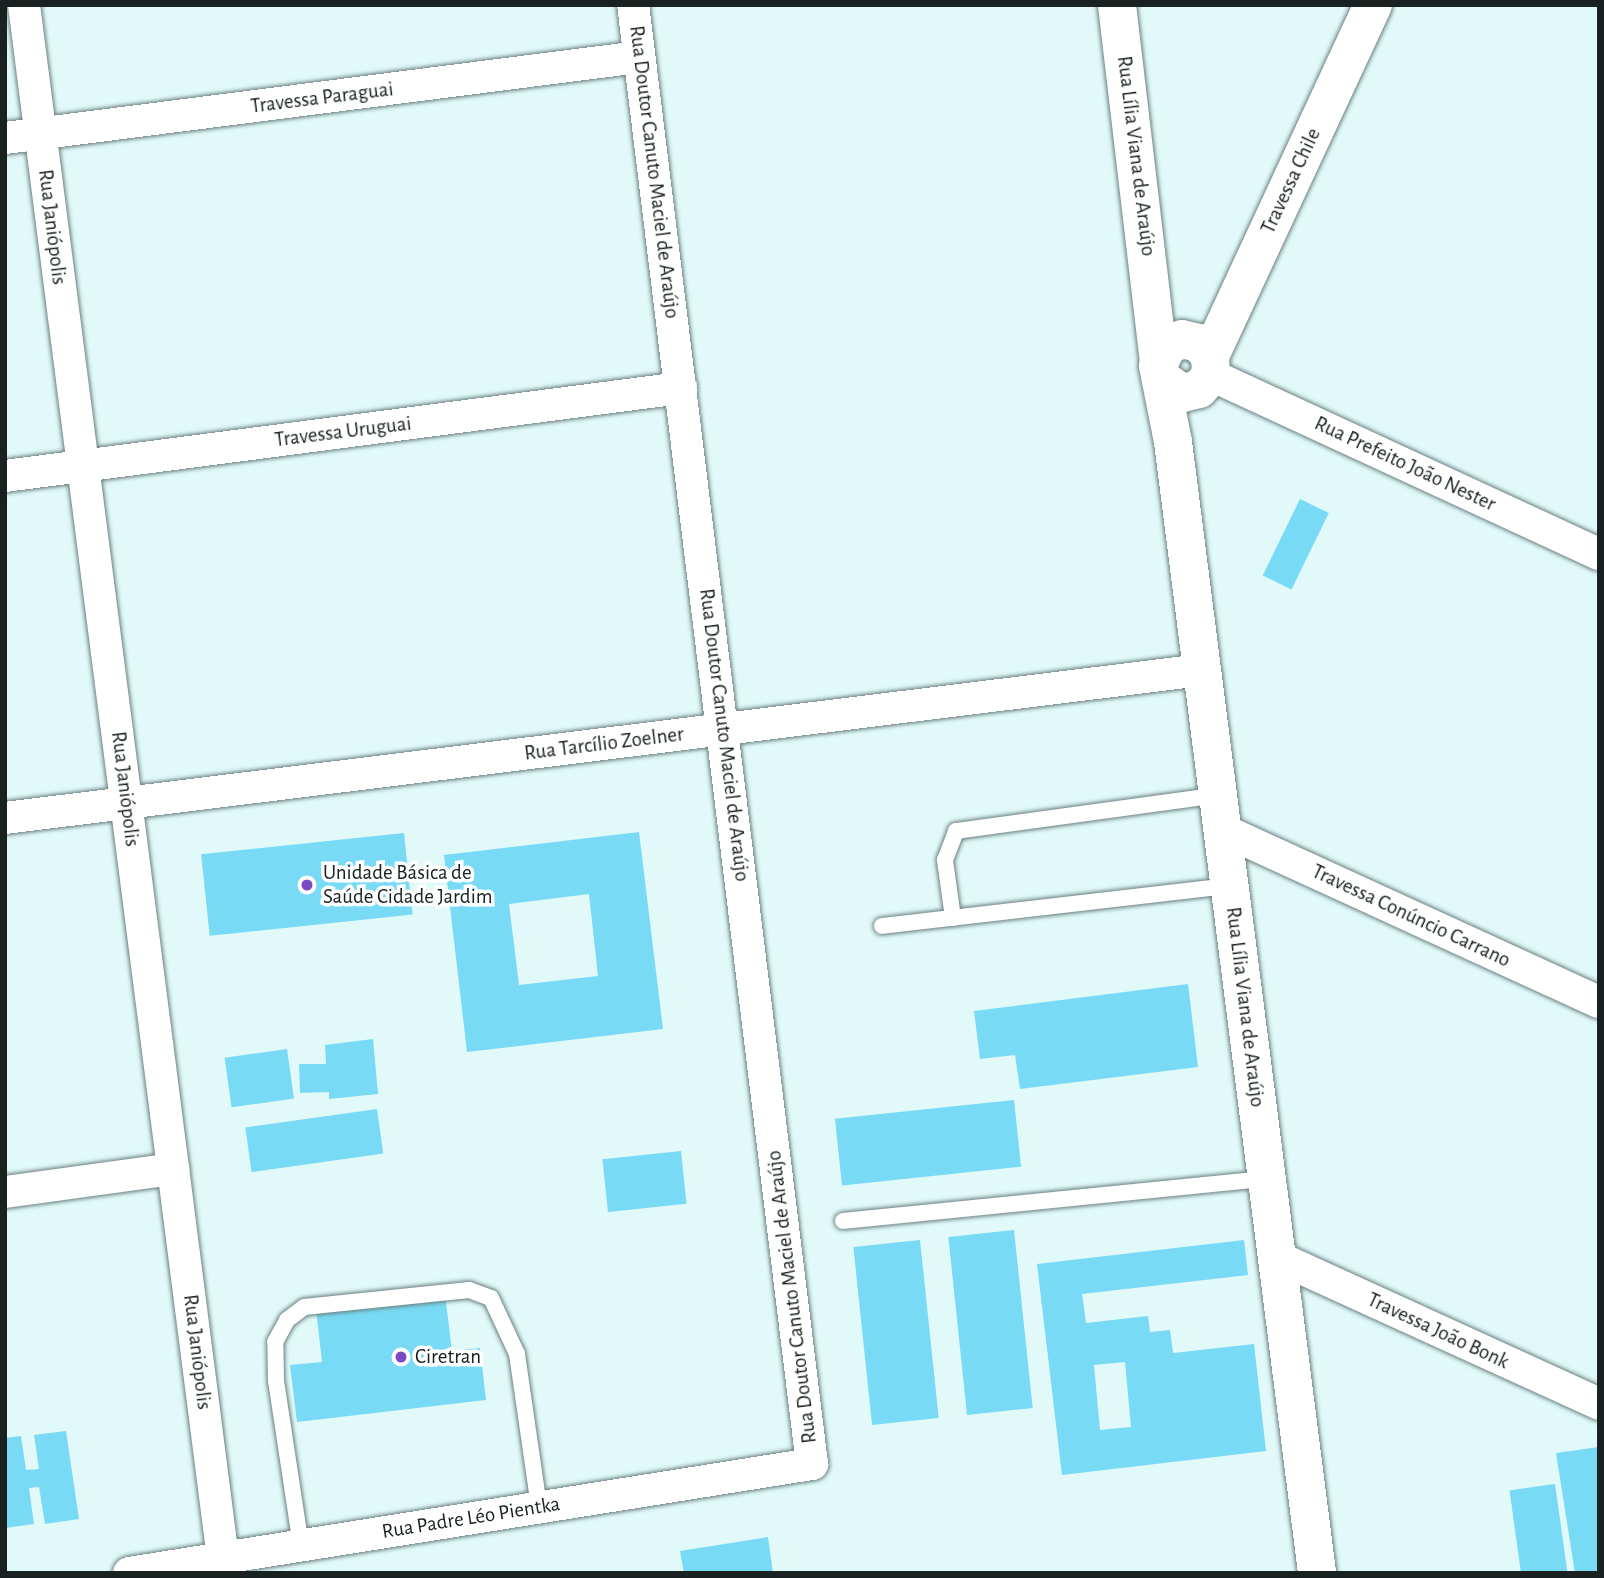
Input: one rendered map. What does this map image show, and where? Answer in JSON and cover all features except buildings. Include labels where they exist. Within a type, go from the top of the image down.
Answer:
[{"type":"street","name":"Rua Janiópolis","points":[[24,5],[221,1565]]},
{"type":"street","name":"Rua Doutor Canuto Maciel de Araújo","points":[[633,5],[812,1464]]},
{"type":"street","name":"Rua Lília Viana de Araújo","points":[[1117,5],[1156,307],[1183,367],[1173,442],[1317,1573]]},
{"type":"street","name":"Travessa Chile","points":[[1183,367],[1373,5]]},
{"type":"street","name":"Travessa Paraguai","points":[[5,138],[639,57]]},
{"type":"street","name":"Rua Prefeito João Nester","points":[[1183,367],[1599,554]]},
{"type":"street","name":"Travessa Uruguai","points":[[5,476],[681,388]]},
{"type":"street","name":"Rua Tarcílio Zoelner","points":[[5,818],[1202,670]]},
{"type":"street","name":"Travessa Conúncio Carrano","points":[[1220,813],[1599,1002]]},
{"type":"street","points":[[5,1192],[173,1169]]},
{"type":"street","name":"Travessa João Bonk","points":[[1277,1257],[1599,1404]]},
{"type":"street","name":"Rua Padre Léo Pientka","points":[[129,1573],[221,1565],[301,1546],[812,1464]]},
{"type":"lane","points":[[953,918],[945,860],[956,831],[1220,813]]},
{"type":"lane","points":[[883,926],[1230,886]]},
{"type":"lane","points":[[843,1222],[1267,1179]]},
{"type":"lane","points":[[301,1546],[276,1381],[275,1342],[288,1320],[304,1307],[469,1290],[491,1298],[517,1354],[539,1507]]},
{"type":"place","name":"Unidade Básica de Saúde Cidade Jardim","points":[[307,885]]},
{"type":"place","name":"Ciretran","points":[[401,1357]]}]
